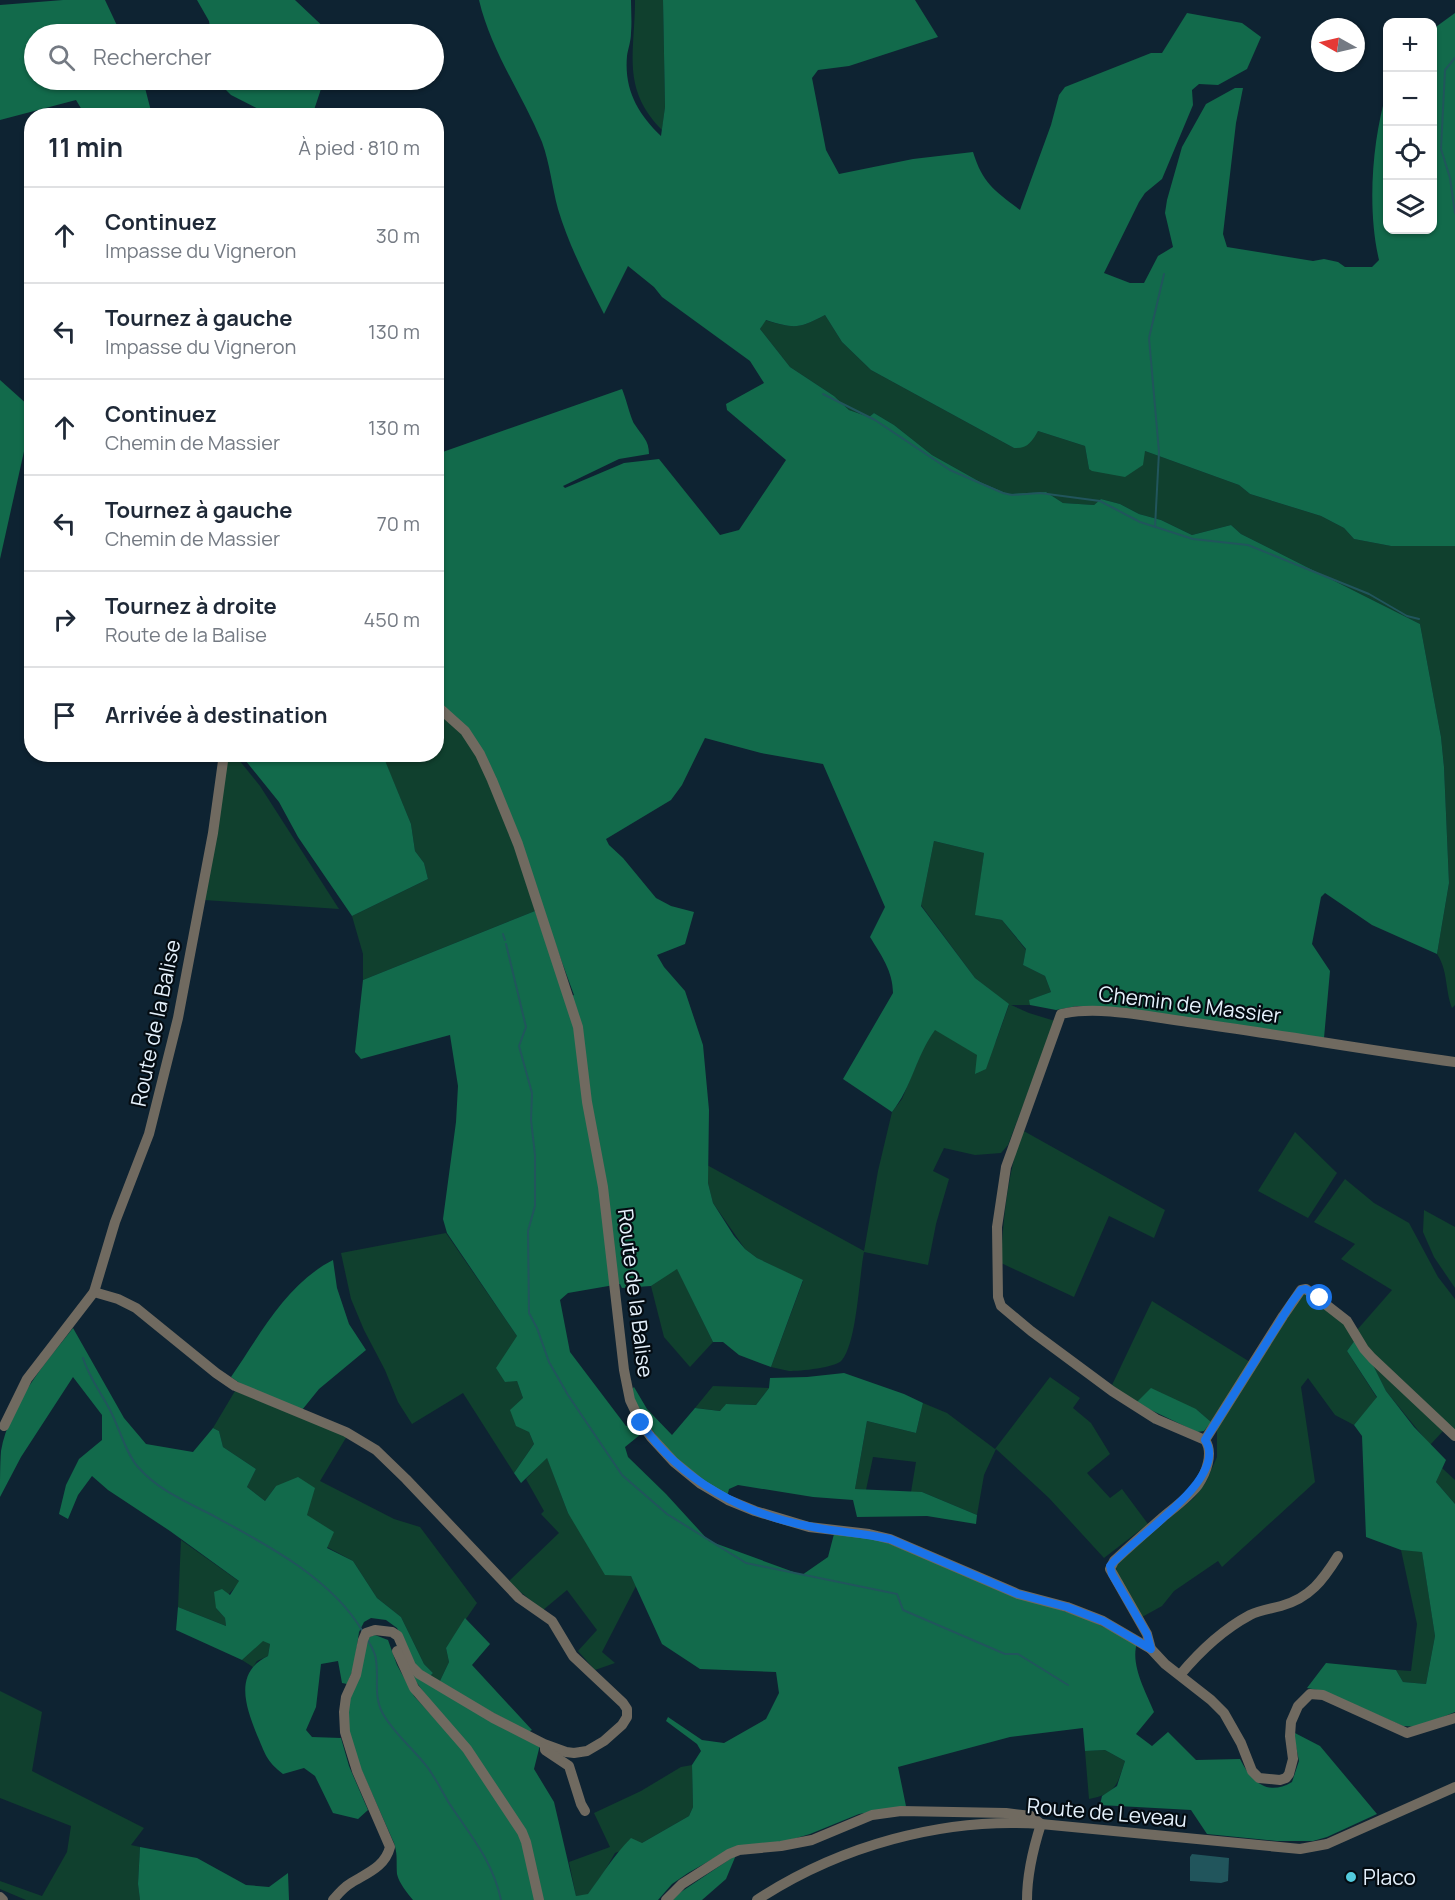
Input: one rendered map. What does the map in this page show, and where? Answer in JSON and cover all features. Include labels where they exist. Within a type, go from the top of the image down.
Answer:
[{"type":"street","name":"Route de la Balise","points":[[444,712],[465,731],[474,743],[496,788],[518,844],[578,1027],[587,1102],[603,1187],[624,1370],[630,1400],[649,1434],[674,1462],[701,1484],[728,1500],[754,1511],[809,1527],[890,1539],[1018,1594],[1067,1607],[1103,1621],[1151,1649]]},
{"type":"street","name":"Route de la Balise","points":[[94,1292],[115,1222],[149,1134],[172,1045],[213,832],[223,762]]},
{"type":"street","name":"Chemin de Massier","points":[[1205,1440],[1156,1419],[1112,1391],[1031,1332],[1001,1306],[998,1297],[997,1227],[1006,1167],[1061,1014],[1094,1010],[1455,1062]]},
{"type":"street","points":[[1455,1436],[1372,1358],[1347,1321],[1306,1289],[1301,1290],[1205,1440],[1210,1452],[1198,1484],[1186,1498],[1143,1534],[1110,1566],[1116,1582],[1147,1634],[1151,1649],[1165,1664],[1224,1713],[1241,1743],[1252,1771],[1259,1778],[1280,1780],[1289,1774],[1293,1759],[1291,1722],[1298,1706],[1310,1695],[1329,1698],[1407,1734],[1455,1718]]},
{"type":"street","points":[[0,1438],[2,1424],[27,1378],[94,1292],[118,1299],[136,1308],[235,1386],[319,1420],[362,1440],[376,1450],[519,1598],[552,1621],[573,1656],[624,1703],[627,1717],[622,1725],[604,1741],[587,1751],[574,1753],[544,1744],[493,1718],[419,1674],[411,1666],[398,1636],[392,1632],[375,1630],[364,1636],[356,1675],[346,1697],[345,1732],[365,1793],[390,1847],[387,1857],[377,1868],[349,1884],[333,1900]]},
{"type":"street","points":[[1180,1675],[1214,1638],[1250,1616],[1297,1601],[1310,1593],[1324,1578],[1338,1556]]},
{"type":"street","points":[[388,1632],[414,1688],[467,1749],[522,1832],[539,1900]]},
{"type":"street","points":[[544,1744],[545,1750],[568,1766],[585,1811]]},
{"type":"street","name":"Route de Leveau","points":[[757,1900],[819,1867],[897,1838],[922,1832],[976,1824],[1041,1824],[1300,1849],[1327,1844],[1455,1787]]},
{"type":"street","points":[[666,1900],[682,1884],[739,1850],[812,1840],[872,1815],[901,1811],[1006,1813],[1031,1816],[1041,1824],[1027,1881],[1027,1900]]},
{"type":"shaded area","points":[[635,0],[663,0],[665,107],[662,130],[649,115],[635,84],[633,53]]},
{"type":"shaded area","points":[[825,315],[842,342],[871,370],[1014,448],[1038,431],[1085,446],[1089,469],[1145,451],[1239,485],[1250,494],[1321,516],[1344,528],[1354,539],[1391,546],[1455,546],[1455,1005],[1452,1008],[1443,967],[1437,954],[1449,883],[1444,767],[1441,737],[1420,624],[1241,534],[1231,525],[1192,535],[1161,520],[1101,499],[1094,505],[1063,503],[1046,492],[1008,494],[982,483],[932,455],[894,425],[874,413],[869,417],[849,410],[834,396],[790,367],[760,329],[765,320],[796,326]]},
{"type":"shaded area","points":[[444,716],[475,750],[509,826],[535,911],[363,980],[363,954],[352,916],[428,879],[424,863],[415,851],[411,824],[385,762],[444,762]]},
{"type":"shaded area","points":[[227,762],[241,762],[260,786],[339,909],[204,900]]},
{"type":"shaded area","points":[[934,841],[984,853],[976,915],[1002,920],[1026,950],[1023,965],[1045,976],[1051,992],[1030,1000],[1030,1005],[1011,1005],[1055,1021],[1008,1145],[1001,1153],[975,1155],[944,1148],[933,1171],[949,1179],[936,1224],[928,1265],[864,1252],[854,1325],[847,1351],[842,1360],[833,1365],[809,1370],[789,1371],[771,1367],[803,1281],[757,1258],[745,1249],[713,1203],[708,1183],[707,1165],[864,1251],[878,1171],[892,1112],[902,1099],[924,1046],[935,1029],[978,1055],[976,1074],[996,1041],[1009,1005],[975,978],[921,905]]},
{"type":"shaded area","points":[[1022,1130],[1165,1210],[1154,1238],[1109,1216],[1074,1297],[1001,1263],[1007,1195]]},
{"type":"shaded area","points":[[1295,1132],[1337,1173],[1308,1218],[1258,1191]]},
{"type":"shaded area","points":[[1345,1179],[1374,1203],[1409,1223],[1438,1277],[1455,1299],[1455,1431],[1374,1356],[1357,1330],[1392,1290],[1341,1259],[1355,1244],[1314,1222]]},
{"type":"shaded area","points":[[1424,1210],[1455,1227],[1455,1288],[1434,1257],[1423,1232]]},
{"type":"shaded area","points":[[446,1233],[517,1336],[517,1381],[534,1444],[514,1473],[463,1393],[412,1424],[398,1402],[351,1299],[341,1253]]},
{"type":"shaded area","points":[[677,1268],[713,1342],[690,1367],[664,1337],[651,1286]]},
{"type":"shaded area","points":[[1302,1294],[1309,1296],[1342,1319],[1355,1340],[1347,1351],[1377,1398],[1354,1425],[1335,1415],[1308,1378],[1301,1387],[1315,1482],[1222,1567],[1218,1561],[1174,1591],[1162,1606],[1142,1617],[1119,1582],[1116,1567],[1118,1560],[1194,1498],[1206,1482],[1217,1457],[1217,1428]]},
{"type":"shaded area","points":[[1152,1301],[1250,1362],[1211,1422],[1196,1409],[1136,1403],[1112,1385]]},
{"type":"shaded area","points":[[1372,1363],[1443,1431],[1430,1445],[1386,1391]]},
{"type":"shaded area","points":[[1050,1377],[1080,1398],[1073,1408],[1091,1423],[1110,1454],[1087,1473],[1110,1498],[1122,1489],[1148,1524],[1104,1558],[1049,1498],[996,1449],[984,1475],[977,1515],[922,1492],[911,1492],[916,1462],[873,1457],[866,1490],[855,1489],[867,1421],[916,1433],[923,1403],[947,1413],[995,1449]]},
{"type":"shaded area","points":[[713,1386],[769,1388],[756,1405],[726,1404],[721,1411],[695,1408]]},
{"type":"shaded area","points":[[235,1391],[347,1436],[320,1481],[394,1519],[420,1527],[477,1603],[446,1648],[449,1662],[439,1683],[430,1676],[433,1673],[424,1664],[401,1617],[377,1598],[353,1561],[327,1547],[307,1515],[276,1486],[265,1501],[247,1487],[256,1469],[223,1447],[219,1431],[213,1428]]},
{"type":"shaded area","points":[[547,1457],[568,1513],[631,1576],[636,1586],[602,1652],[615,1663],[595,1670],[578,1651],[597,1630],[567,1590],[543,1610],[508,1582],[559,1533],[541,1514],[544,1511],[526,1479]]},
{"type":"shaded area","points":[[1442,1468],[1455,1480],[1455,1504],[1436,1482]]},
{"type":"shaded area","points":[[181,1540],[240,1582],[216,1608],[225,1618],[226,1626],[178,1607]]},
{"type":"shaded area","points":[[1401,1550],[1422,1551],[1435,1636],[1426,1684],[1403,1682],[1396,1670],[1411,1671],[1417,1624]]},
{"type":"shaded area","points":[[263,1640],[270,1644],[268,1656],[257,1661],[253,1667],[242,1660]]},
{"type":"shaded area","points":[[0,1691],[42,1712],[32,1771],[144,1828],[131,1845],[140,1847],[138,1884],[140,1900],[26,1900],[0,1889],[0,1881],[42,1896],[67,1852],[71,1826],[0,1798]]},
{"type":"shaded area","points":[[1105,1750],[1125,1761],[1114,1787],[1105,1794],[1089,1799],[1085,1751]]},
{"type":"shaded area","points":[[692,1765],[693,1807],[689,1816],[642,1843],[615,1853],[588,1895],[576,1896],[569,1862],[610,1847],[594,1813],[641,1791],[681,1767]]},
{"type":"shaded area","points":[[1192,1854],[1229,1858],[1228,1881],[1221,1883],[1190,1881]]},
{"type":"green space","points":[[63,0],[105,0],[116,24],[24,24],[24,90],[146,90],[150,108],[81,108],[76,100],[46,108],[24,108],[24,114],[0,120],[0,5]]},
{"type":"green space","points":[[197,0],[295,0],[320,24],[209,24]]},
{"type":"green space","points":[[479,0],[631,0],[631,36],[627,56],[630,90],[639,110],[661,136],[665,107],[663,0],[915,0],[938,37],[849,66],[818,70],[812,78],[826,150],[839,174],[913,159],[973,152],[990,186],[1020,210],[1051,125],[1059,95],[1065,87],[1151,53],[1162,53],[1187,13],[1242,23],[1261,37],[1247,69],[1218,85],[1199,84],[1192,90],[1193,105],[1162,179],[1145,193],[1139,202],[1104,273],[1130,283],[1144,283],[1158,256],[1173,247],[1165,213],[1182,147],[1206,104],[1235,88],[1243,88],[1236,123],[1223,234],[1227,247],[1313,261],[1324,259],[1338,262],[1345,267],[1372,267],[1379,260],[1372,197],[1375,153],[1383,107],[1383,234],[1437,234],[1437,26],[1455,13],[1455,546],[1391,546],[1354,539],[1344,528],[1321,516],[1250,494],[1239,485],[1145,451],[1143,465],[1125,477],[1092,471],[1089,469],[1085,446],[1038,431],[1026,446],[1014,448],[871,370],[842,342],[825,315],[796,326],[766,320],[760,329],[790,367],[834,396],[849,410],[869,417],[874,413],[894,425],[932,455],[982,483],[1008,494],[1046,492],[1063,503],[1094,505],[1101,499],[1161,520],[1192,535],[1231,525],[1241,534],[1420,624],[1441,737],[1444,767],[1449,883],[1437,954],[1372,925],[1325,893],[1321,897],[1312,944],[1330,971],[1324,1038],[1077,1006],[1056,1010],[1030,1005],[1029,1000],[1051,992],[1045,976],[1023,965],[1026,949],[1002,920],[975,915],[984,853],[934,841],[921,906],[975,978],[1009,1004],[986,1069],[975,1074],[977,1055],[935,1030],[892,1112],[843,1079],[893,993],[889,970],[870,937],[885,907],[823,764],[761,753],[705,738],[682,785],[671,800],[606,839],[656,898],[671,906],[694,912],[685,944],[657,955],[664,967],[685,991],[703,1045],[709,1110],[708,1183],[713,1203],[745,1249],[757,1258],[803,1280],[771,1367],[739,1355],[723,1342],[713,1342],[677,1269],[651,1286],[622,1288],[620,1284],[568,1293],[560,1300],[570,1352],[626,1426],[638,1425],[641,1434],[625,1447],[628,1457],[709,1541],[802,1575],[828,1557],[834,1534],[877,1539],[1087,1619],[1137,1643],[1135,1651],[1137,1669],[1154,1712],[1136,1734],[1152,1746],[1168,1732],[1196,1760],[1240,1759],[1255,1780],[1267,1787],[1275,1788],[1292,1782],[1299,1761],[1293,1732],[1320,1746],[1377,1814],[1313,1841],[1277,1841],[1207,1834],[1191,1810],[1100,1805],[1102,1796],[1117,1786],[1125,1761],[1105,1750],[1085,1751],[1083,1728],[1010,1737],[898,1767],[906,1806],[859,1814],[810,1834],[783,1842],[732,1848],[672,1884],[658,1900],[542,1900],[529,1837],[409,1672],[540,1745],[534,1769],[554,1802],[576,1896],[588,1894],[631,1838],[642,1843],[689,1816],[693,1807],[692,1765],[701,1751],[697,1744],[666,1721],[668,1717],[702,1740],[724,1743],[766,1719],[779,1693],[776,1672],[700,1669],[662,1644],[631,1576],[605,1575],[568,1513],[547,1458],[521,1483],[514,1473],[534,1444],[529,1432],[516,1426],[510,1410],[523,1398],[517,1381],[505,1382],[496,1368],[517,1336],[447,1233],[443,1219],[456,1122],[458,1086],[450,1035],[361,1059],[355,1052],[363,980],[535,911],[565,998],[574,995],[491,769],[444,712],[444,452],[622,389],[633,422],[646,442],[649,454],[619,459],[563,486],[565,488],[624,463],[659,459],[720,535],[739,530],[786,460],[727,410],[726,404],[764,383],[750,361],[662,297],[654,287],[628,266],[604,314],[562,223],[542,142],[491,37]]},
{"type":"green space","points":[[226,90],[321,90],[315,108],[256,108]]},
{"type":"green space","points":[[0,380],[24,402],[24,451],[0,559]]},
{"type":"green space","points":[[247,762],[386,762],[411,824],[415,851],[424,863],[428,879],[352,916],[298,837],[279,802]]},
{"type":"green space","points":[[333,1260],[337,1288],[349,1324],[366,1350],[319,1389],[302,1410],[241,1384],[231,1377],[288,1296],[316,1270]]},
{"type":"green space","points":[[73,1328],[124,1418],[146,1444],[193,1452],[213,1428],[219,1431],[223,1447],[256,1469],[247,1487],[265,1501],[276,1486],[298,1477],[315,1488],[307,1515],[334,1532],[327,1548],[353,1561],[377,1598],[401,1617],[424,1664],[433,1673],[430,1676],[416,1667],[397,1628],[386,1620],[371,1618],[364,1622],[359,1632],[354,1667],[347,1684],[342,1683],[338,1661],[321,1664],[316,1707],[306,1730],[312,1737],[341,1738],[349,1766],[368,1810],[358,1819],[333,1813],[315,1776],[304,1768],[283,1774],[269,1761],[264,1752],[249,1713],[245,1691],[250,1672],[257,1663],[268,1656],[270,1644],[263,1641],[242,1660],[176,1630],[178,1607],[226,1626],[225,1618],[216,1608],[214,1592],[222,1589],[230,1595],[239,1581],[108,1490],[92,1476],[78,1495],[68,1519],[59,1514],[66,1485],[79,1459],[102,1440],[102,1415],[73,1377],[21,1457],[0,1497],[1,1451],[5,1433],[30,1385]]},
{"type":"green space","points":[[1355,1340],[1372,1363],[1386,1391],[1414,1427],[1446,1460],[1436,1482],[1455,1504],[1455,1712],[1418,1727],[1403,1726],[1323,1691],[1307,1688],[1326,1663],[1396,1670],[1403,1682],[1426,1684],[1435,1636],[1422,1552],[1401,1550],[1366,1537],[1362,1436],[1354,1425],[1377,1397],[1347,1351]]},
{"type":"green space","points":[[844,1373],[923,1403],[916,1433],[867,1421],[855,1489],[922,1492],[977,1515],[976,1524],[927,1516],[857,1517],[853,1500],[813,1497],[738,1485],[729,1489],[727,1497],[670,1455],[636,1407],[631,1390],[634,1387],[647,1409],[672,1435],[695,1408],[720,1411],[726,1404],[756,1405],[769,1388],[770,1378]]},
{"type":"green space","points":[[1151,1388],[1196,1409],[1211,1422],[1204,1431],[1197,1432],[1136,1403]]},
{"type":"green space","points":[[465,1618],[490,1644],[472,1665],[532,1730],[528,1732],[439,1683],[449,1662],[446,1648]]},
{"type":"green space","points":[[375,1635],[388,1640],[397,1665],[414,1696],[459,1745],[520,1836],[536,1900],[413,1900],[401,1884],[397,1874],[394,1843],[350,1744],[347,1710],[365,1641]]},
{"type":"green space","points":[[140,1847],[197,1858],[246,1885],[269,1887],[288,1873],[289,1900],[140,1900],[138,1884]]},
{"type":"green space","points":[[736,1855],[726,1879],[702,1900],[669,1900]]},
{"type":"waterway","points":[[1455,58],[1445,70],[1441,149],[1450,178],[1455,213]]},
{"type":"waterway","points":[[1155,527],[1159,452],[1149,338],[1164,274]]},
{"type":"waterway","points":[[823,394],[875,420],[950,470],[1003,493],[1012,495],[1040,493],[1100,501],[1140,522],[1193,539],[1248,545],[1369,594],[1407,616],[1419,619]]},
{"type":"waterway","points":[[503,934],[505,940]]},
{"type":"waterway","points":[[506,944],[526,1027],[519,1046],[532,1093],[535,1206],[528,1231],[529,1313],[549,1362],[568,1395],[622,1475],[667,1514],[746,1563],[897,1594],[903,1610],[1005,1654],[1018,1654],[1068,1685]]},
{"type":"waterway","points":[[83,1358],[130,1455],[145,1475],[171,1494],[252,1537],[295,1564],[334,1595],[363,1632]]},
{"type":"waterway","points":[[367,1639],[376,1657],[377,1694],[383,1714],[393,1729],[428,1768],[480,1849],[492,1873],[501,1900]]},
{"type":"place","name":"Placo","points":[[1351,1877]]},
{"type":"route","points":[[641,1423],[674,1462],[701,1484],[728,1500],[754,1511],[809,1527],[890,1539],[1018,1594],[1067,1607],[1103,1621],[1151,1649],[1147,1634],[1112,1574],[1110,1566],[1143,1534],[1186,1498],[1198,1484],[1210,1452],[1205,1440],[1301,1290],[1306,1289],[1320,1298]]}]
